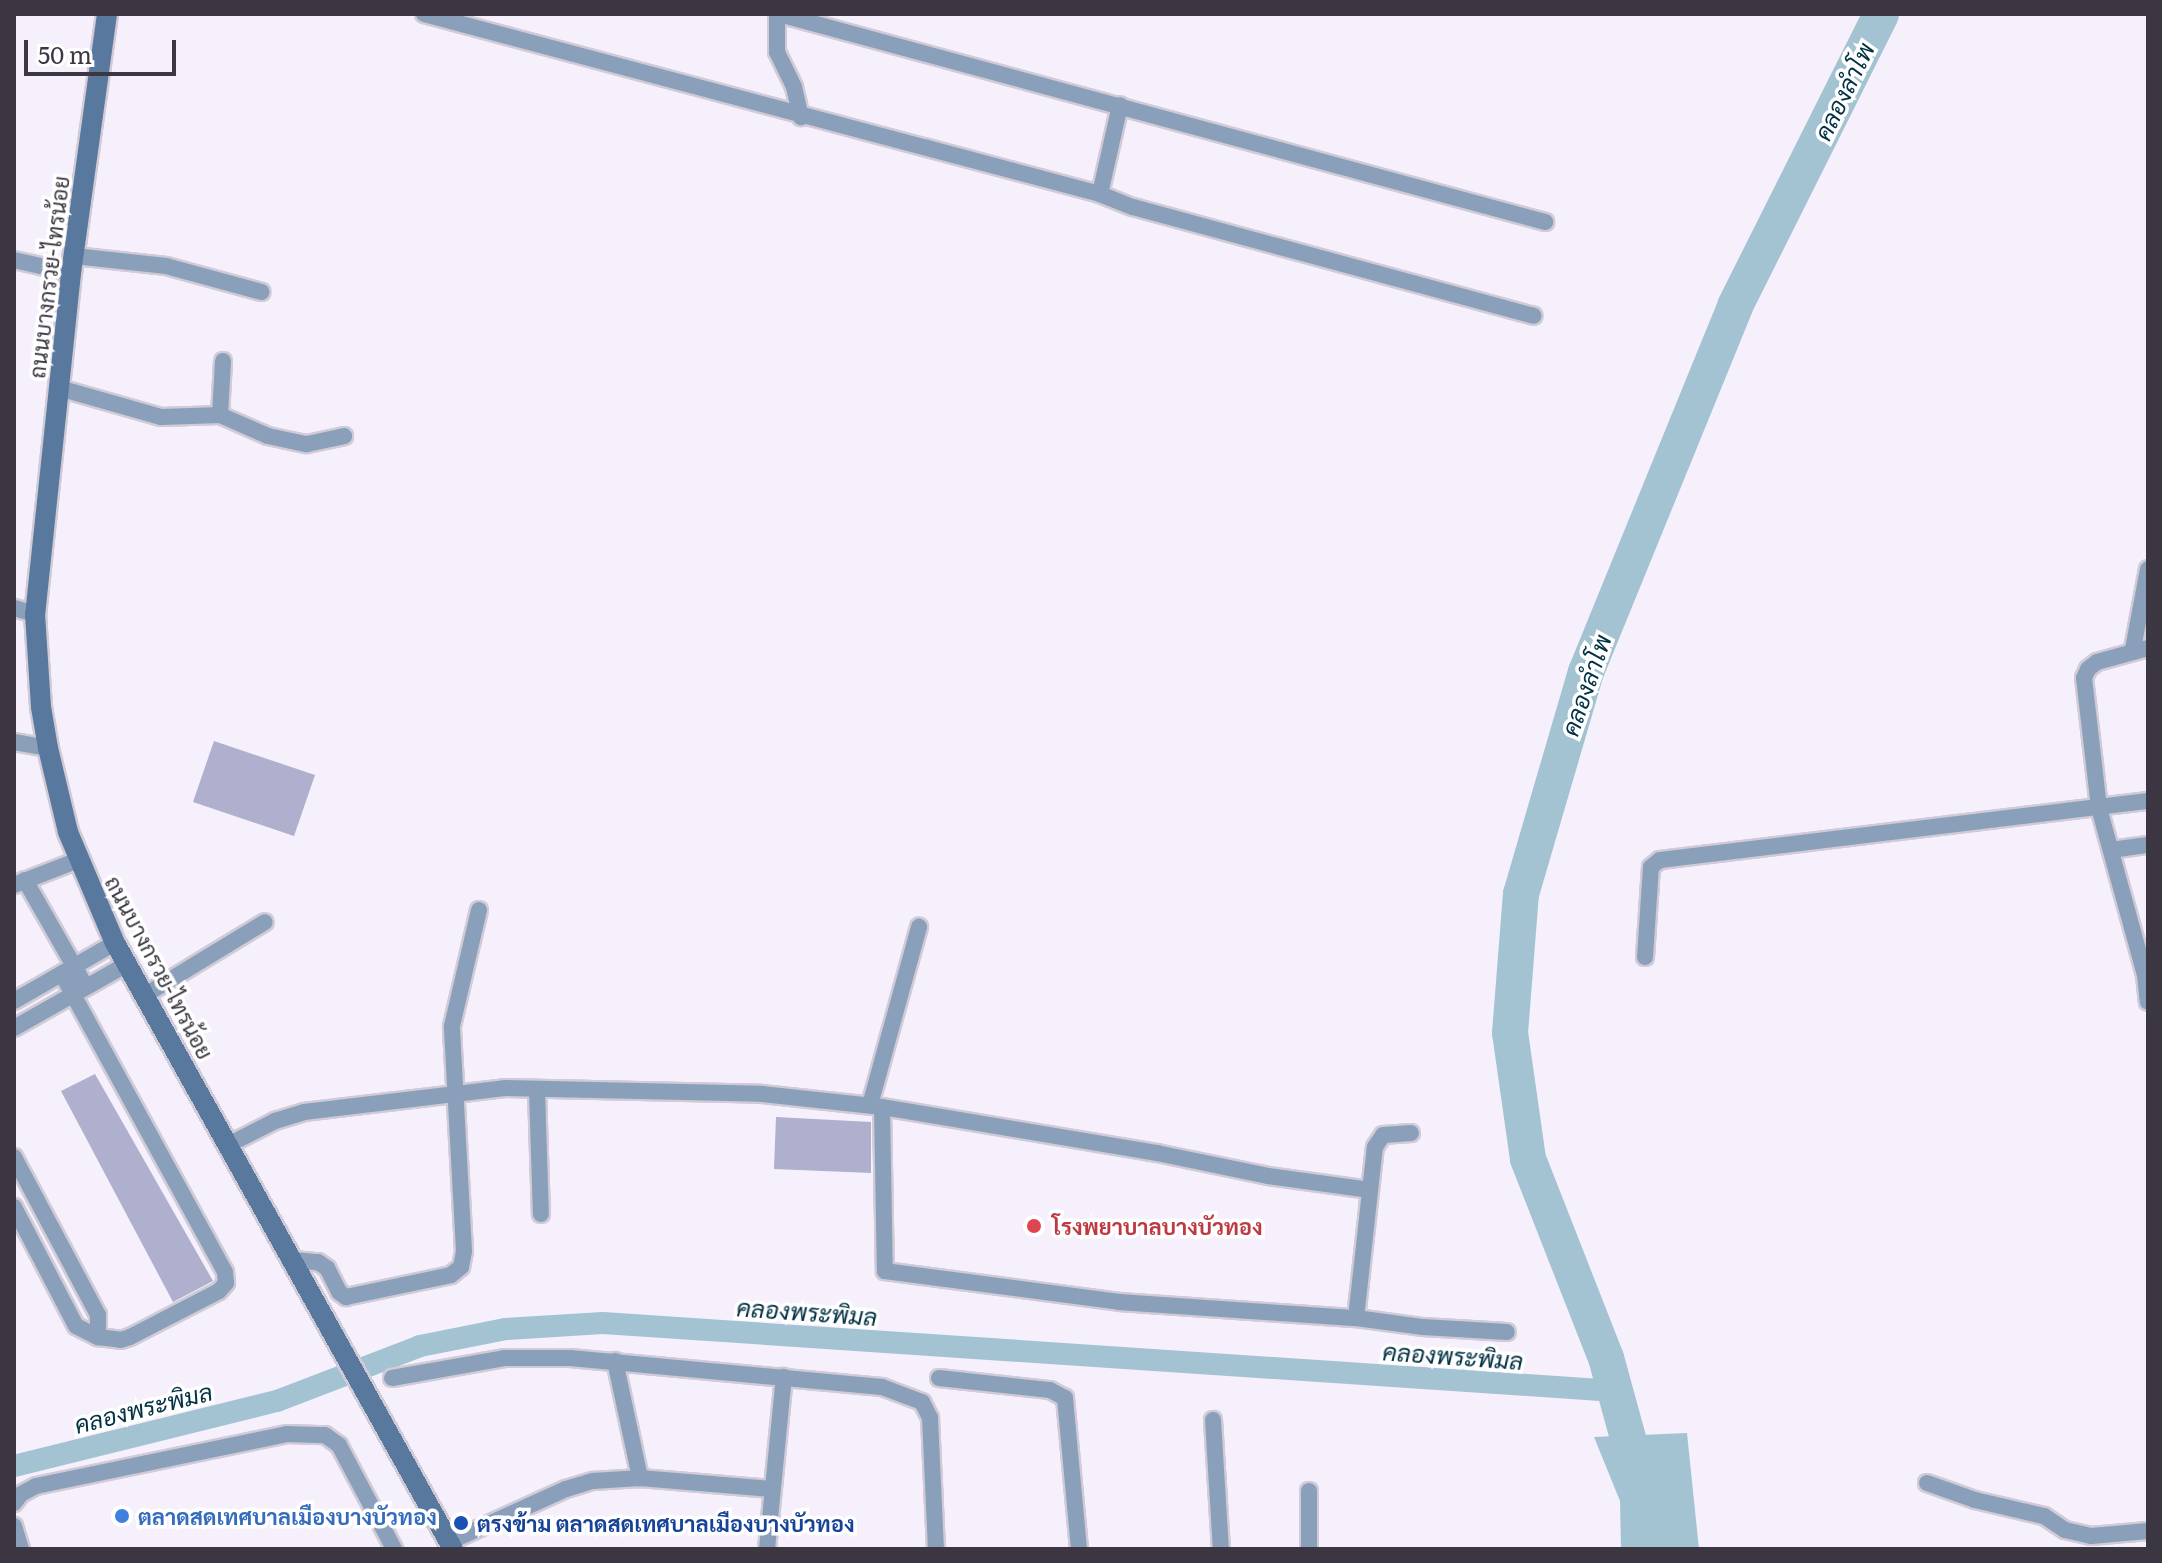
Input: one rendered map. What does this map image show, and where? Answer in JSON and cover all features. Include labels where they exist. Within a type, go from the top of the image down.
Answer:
[{"type":"main road","name":"ถนนบางกรวย-ไทรน้อย","points":[[107,14],[72,264],[35,614],[41,707],[48,748],[78,860],[115,943],[451,1545]]},
{"type":"street","points":[[424,14],[801,117],[1100,194],[1133,207],[1533,316]]},
{"type":"street","points":[[801,117],[794,87],[777,52],[778,14],[797,16],[1545,222]]},
{"type":"street","points":[[1100,194],[1120,105]]},
{"type":"street","points":[[14,260],[166,266],[262,292]]},
{"type":"street","points":[[220,415],[223,361]]},
{"type":"street","points":[[59,388],[161,417],[220,415],[268,436],[307,444],[344,436]]},
{"type":"street","points":[[2148,569],[2141,649],[2097,662],[2088,669],[2084,678],[2099,808],[2146,975],[2148,1002]]},
{"type":"street","points":[[14,608],[35,614]]},
{"type":"street","points":[[14,742],[48,748]]},
{"type":"street","points":[[1645,957],[1651,867],[1660,860],[2148,801]]},
{"type":"street","points":[[2111,850],[2148,845]]},
{"type":"street","points":[[14,1207],[76,1326],[98,1337],[121,1340],[130,1337],[219,1291],[226,1283],[225,1272],[19,882],[78,860]]},
{"type":"street","points":[[293,1260],[318,1262],[327,1268],[339,1292],[346,1297],[451,1275],[461,1267],[464,1251],[453,1094],[452,1026],[479,910]]},
{"type":"street","points":[[145,995],[265,922]]},
{"type":"street","points":[[919,927],[876,1106],[885,1271],[1119,1302],[1507,1332]]},
{"type":"street","points":[[14,1001],[115,943]]},
{"type":"street","points":[[14,1028],[127,964]]},
{"type":"street","points":[[228,1145],[275,1121],[304,1112],[505,1088],[762,1094],[876,1106],[1157,1153],[1268,1176],[1370,1190]]},
{"type":"street","points":[[537,1090],[541,1214]]},
{"type":"street","points":[[1356,1318],[1379,1138],[1411,1133]]},
{"type":"street","points":[[14,1157],[98,1315],[98,1337]]},
{"type":"street","points":[[38,1253],[58,1241]]},
{"type":"street","points":[[392,1378],[504,1358],[615,1361],[882,1387],[922,1402],[930,1418],[936,1549]]},
{"type":"street","points":[[615,1361],[640,1478]]},
{"type":"street","points":[[767,1549],[784,1377]]},
{"type":"street","points":[[939,1378],[1050,1390],[1065,1398],[1079,1549]]},
{"type":"street","points":[[1213,1420],[1221,1549]]},
{"type":"street","points":[[14,1503],[21,1494],[36,1486],[287,1434],[325,1435],[339,1445],[394,1549]]},
{"type":"street","points":[[451,1545],[566,1489],[593,1481],[640,1478],[772,1489]]},
{"type":"street","points":[[1927,1483],[1975,1500],[2044,1516],[2065,1530],[2091,1536],[2148,1531]]},
{"type":"street","points":[[1309,1491],[1309,1549]]},
{"type":"street","points":[[14,1526],[21,1549]]},
{"type":"water","points":[[1687,1433],[1699,1549],[1621,1549],[1620,1501],[1594,1437]]},
{"type":"building","points":[[214,741],[315,775],[294,836],[193,802]]},
{"type":"building","points":[[95,1074],[213,1281],[173,1302],[61,1091]]},
{"type":"building","points":[[776,1117],[871,1122],[871,1173],[774,1169]]},
{"type":"waterway","name":"คลองลำโพ","points":[[1649,1549],[1646,1504],[1606,1358],[1528,1159],[1510,1033],[1521,894],[1586,672],[1735,306],[1881,14]]},
{"type":"waterway","name":"คลองพระพิมล","points":[[14,1466],[277,1401],[420,1346],[506,1329],[603,1323],[1615,1391]]},
{"type":"place","name":"โรงพยาบาลบางบัวทอง","points":[[1034,1226]]},
{"type":"place","name":"ตลาดสดเทศบาลเมืองบางบัวทอง","points":[[122,1516]]},
{"type":"place","name":"ตรงข้าม ตลาดสดเทศบาลเมืองบางบัวทอง","points":[[461,1523]]}]
